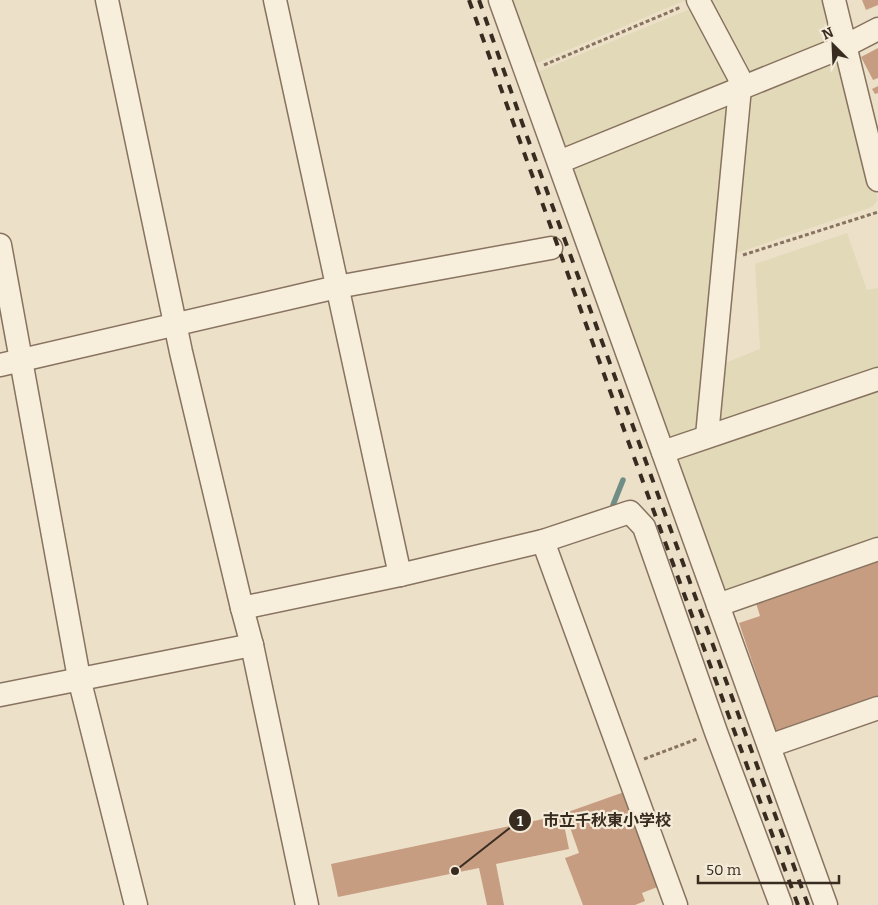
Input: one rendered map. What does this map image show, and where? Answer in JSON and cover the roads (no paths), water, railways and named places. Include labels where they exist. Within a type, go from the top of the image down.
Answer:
[{"type":"street","points":[[107,0],[175,325],[252,645],[307,905]]},
{"type":"street","points":[[275,0],[400,575]]},
{"type":"street","points":[[500,0],[826,905]]},
{"type":"street","points":[[698,0],[739,77],[740,88],[707,436]]},
{"type":"street","points":[[834,0],[878,180]]},
{"type":"street","points":[[559,162],[845,46],[878,29]]},
{"type":"street","points":[[0,244],[11,363],[79,678],[136,905]]},
{"type":"street","points":[[11,363],[337,287],[550,248]]},
{"type":"street","points":[[663,452],[878,379]]},
{"type":"street","points":[[242,608],[400,575],[543,541],[630,512],[644,527],[716,732],[781,905]]},
{"type":"street","points":[[543,541],[676,905]]},
{"type":"street","points":[[718,605],[878,549]]},
{"type":"street","points":[[0,695],[252,645]]},
{"type":"street","points":[[769,746],[878,708]]},
{"type":"waterway","points":[[613,505],[623,480]]},
{"type":"railway","points":[[469,0],[798,905]]},
{"type":"railway","points":[[479,0],[525,131],[808,905]]},
{"type":"place","name":"市立千秋東小学校","points":[[455,871]]}]
